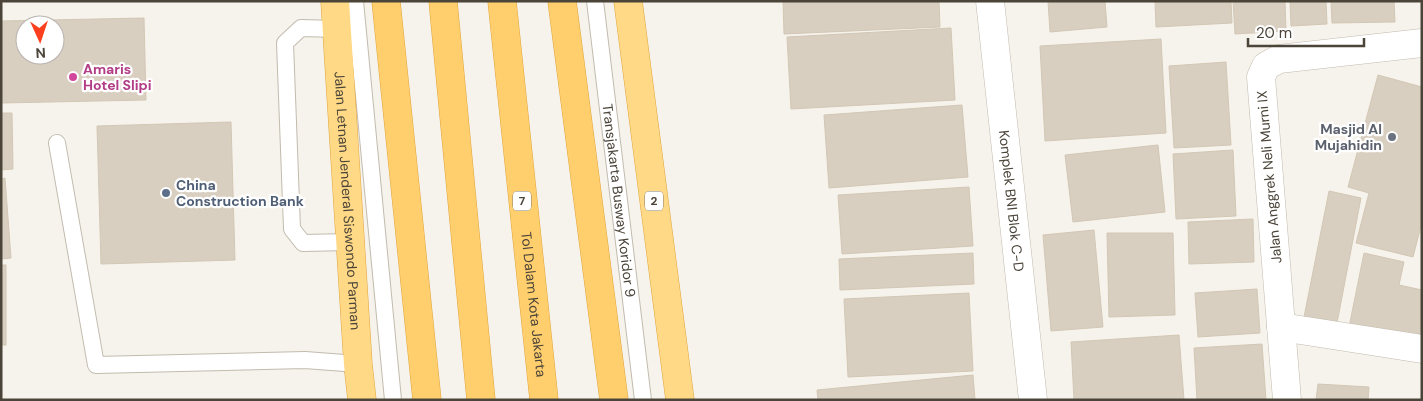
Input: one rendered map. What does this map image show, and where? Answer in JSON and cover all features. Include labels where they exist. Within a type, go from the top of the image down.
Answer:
[{"type":"highway","name":"Jalan Letnan Jenderal Siswondo Parman","points":[[335,1],[358,364],[362,400]]},
{"type":"highway","points":[[386,1],[427,400]]},
{"type":"highway","points":[[443,1],[481,400]]},
{"type":"highway","name":"Tol Dalam Kota Jakarta","points":[[502,1],[544,400]]},
{"type":"highway","points":[[562,1],[614,400]]},
{"type":"highway","name":"2","points":[[628,1],[680,400]]},
{"type":"street","name":"Komplek BNI Blok C-D","points":[[990,1],[1033,400]]},
{"type":"street","name":"Jalan Anggrek Neli Murni IX","points":[[1287,400],[1261,77],[1266,66],[1279,59],[1422,43]]},
{"type":"street","points":[[1281,327],[1422,349]]},
{"type":"lane","points":[[355,1],[393,400]]},
{"type":"lane","name":"Transjakarta Busway Koridor 9","points":[[595,1],[643,400]]},
{"type":"lane","points":[[337,28],[301,28],[285,44],[292,229],[303,243],[350,242]]},
{"type":"lane","points":[[57,143],[96,365],[305,360],[358,364]]},
{"type":"building","points":[[783,1],[939,1],[940,27],[784,34]]},
{"type":"building","points":[[1048,1],[1105,1],[1107,27],[1050,32]]},
{"type":"building","points":[[1155,1],[1231,1],[1232,23],[1156,27]]},
{"type":"building","points":[[1233,1],[1285,1],[1286,31],[1235,34]]},
{"type":"building","points":[[1290,1],[1326,1],[1327,24],[1291,26]]},
{"type":"building","points":[[1331,1],[1394,1],[1395,22],[1332,23]]},
{"type":"building","name":"Amaris Hotel Slipi","points":[[144,18],[146,100],[1,103],[1,21],[15,21],[15,65],[65,65],[65,20]]},
{"type":"building","points":[[951,28],[955,100],[791,109],[787,37]]},
{"type":"building","points":[[1161,39],[1166,133],[1045,141],[1040,46]]},
{"type":"building","points":[[1226,62],[1231,145],[1174,148],[1169,66]]},
{"type":"building","name":"Masjid Al Mujahidin","points":[[1378,75],[1422,87],[1422,222],[1413,257],[1356,243],[1369,193],[1348,187]]},
{"type":"building","points":[[962,105],[968,177],[829,188],[824,115]]},
{"type":"building","points":[[1,113],[12,113],[13,169],[1,170]]},
{"type":"building","name":"China Construction Bank","points":[[231,122],[235,260],[101,264],[97,126]]},
{"type":"building","points":[[1158,145],[1165,212],[1073,222],[1065,155]]},
{"type":"building","points":[[1233,150],[1236,216],[1176,219],[1173,154]]},
{"type":"building","points":[[5,178],[11,258],[1,259],[1,179]]},
{"type":"building","points":[[969,187],[973,246],[842,254],[838,195]]},
{"type":"building","points":[[1329,191],[1361,198],[1337,323],[1304,317]]},
{"type":"building","points":[[1253,219],[1254,262],[1189,264],[1188,222]]},
{"type":"building","points":[[1094,230],[1103,327],[1051,331],[1043,235]]},
{"type":"building","points":[[1107,233],[1173,233],[1175,315],[1109,317]]},
{"type":"building","points":[[973,253],[974,284],[840,290],[839,259]]},
{"type":"building","points":[[1364,253],[1404,262],[1399,285],[1422,290],[1422,342],[1349,327]]},
{"type":"building","points":[[1,265],[6,265],[6,345],[1,345]]},
{"type":"building","points":[[1257,289],[1260,333],[1198,337],[1195,293]]},
{"type":"building","points":[[969,293],[973,371],[848,377],[844,299]]},
{"type":"building","points":[[1179,335],[1184,400],[1074,400],[1071,342]]},
{"type":"building","points":[[1262,344],[1266,400],[1197,400],[1194,348]]},
{"type":"building","points":[[973,375],[975,400],[818,400],[817,390]]},
{"type":"building","points":[[1318,384],[1369,387],[1368,400],[1316,400]]},
{"type":"place","name":"Amaris Hotel Slipi","points":[[73,77]]},
{"type":"place","name":"Masjid Al Mujahidin","points":[[1392,137]]},
{"type":"place","name":"China Construction Bank","points":[[166,193]]}]
